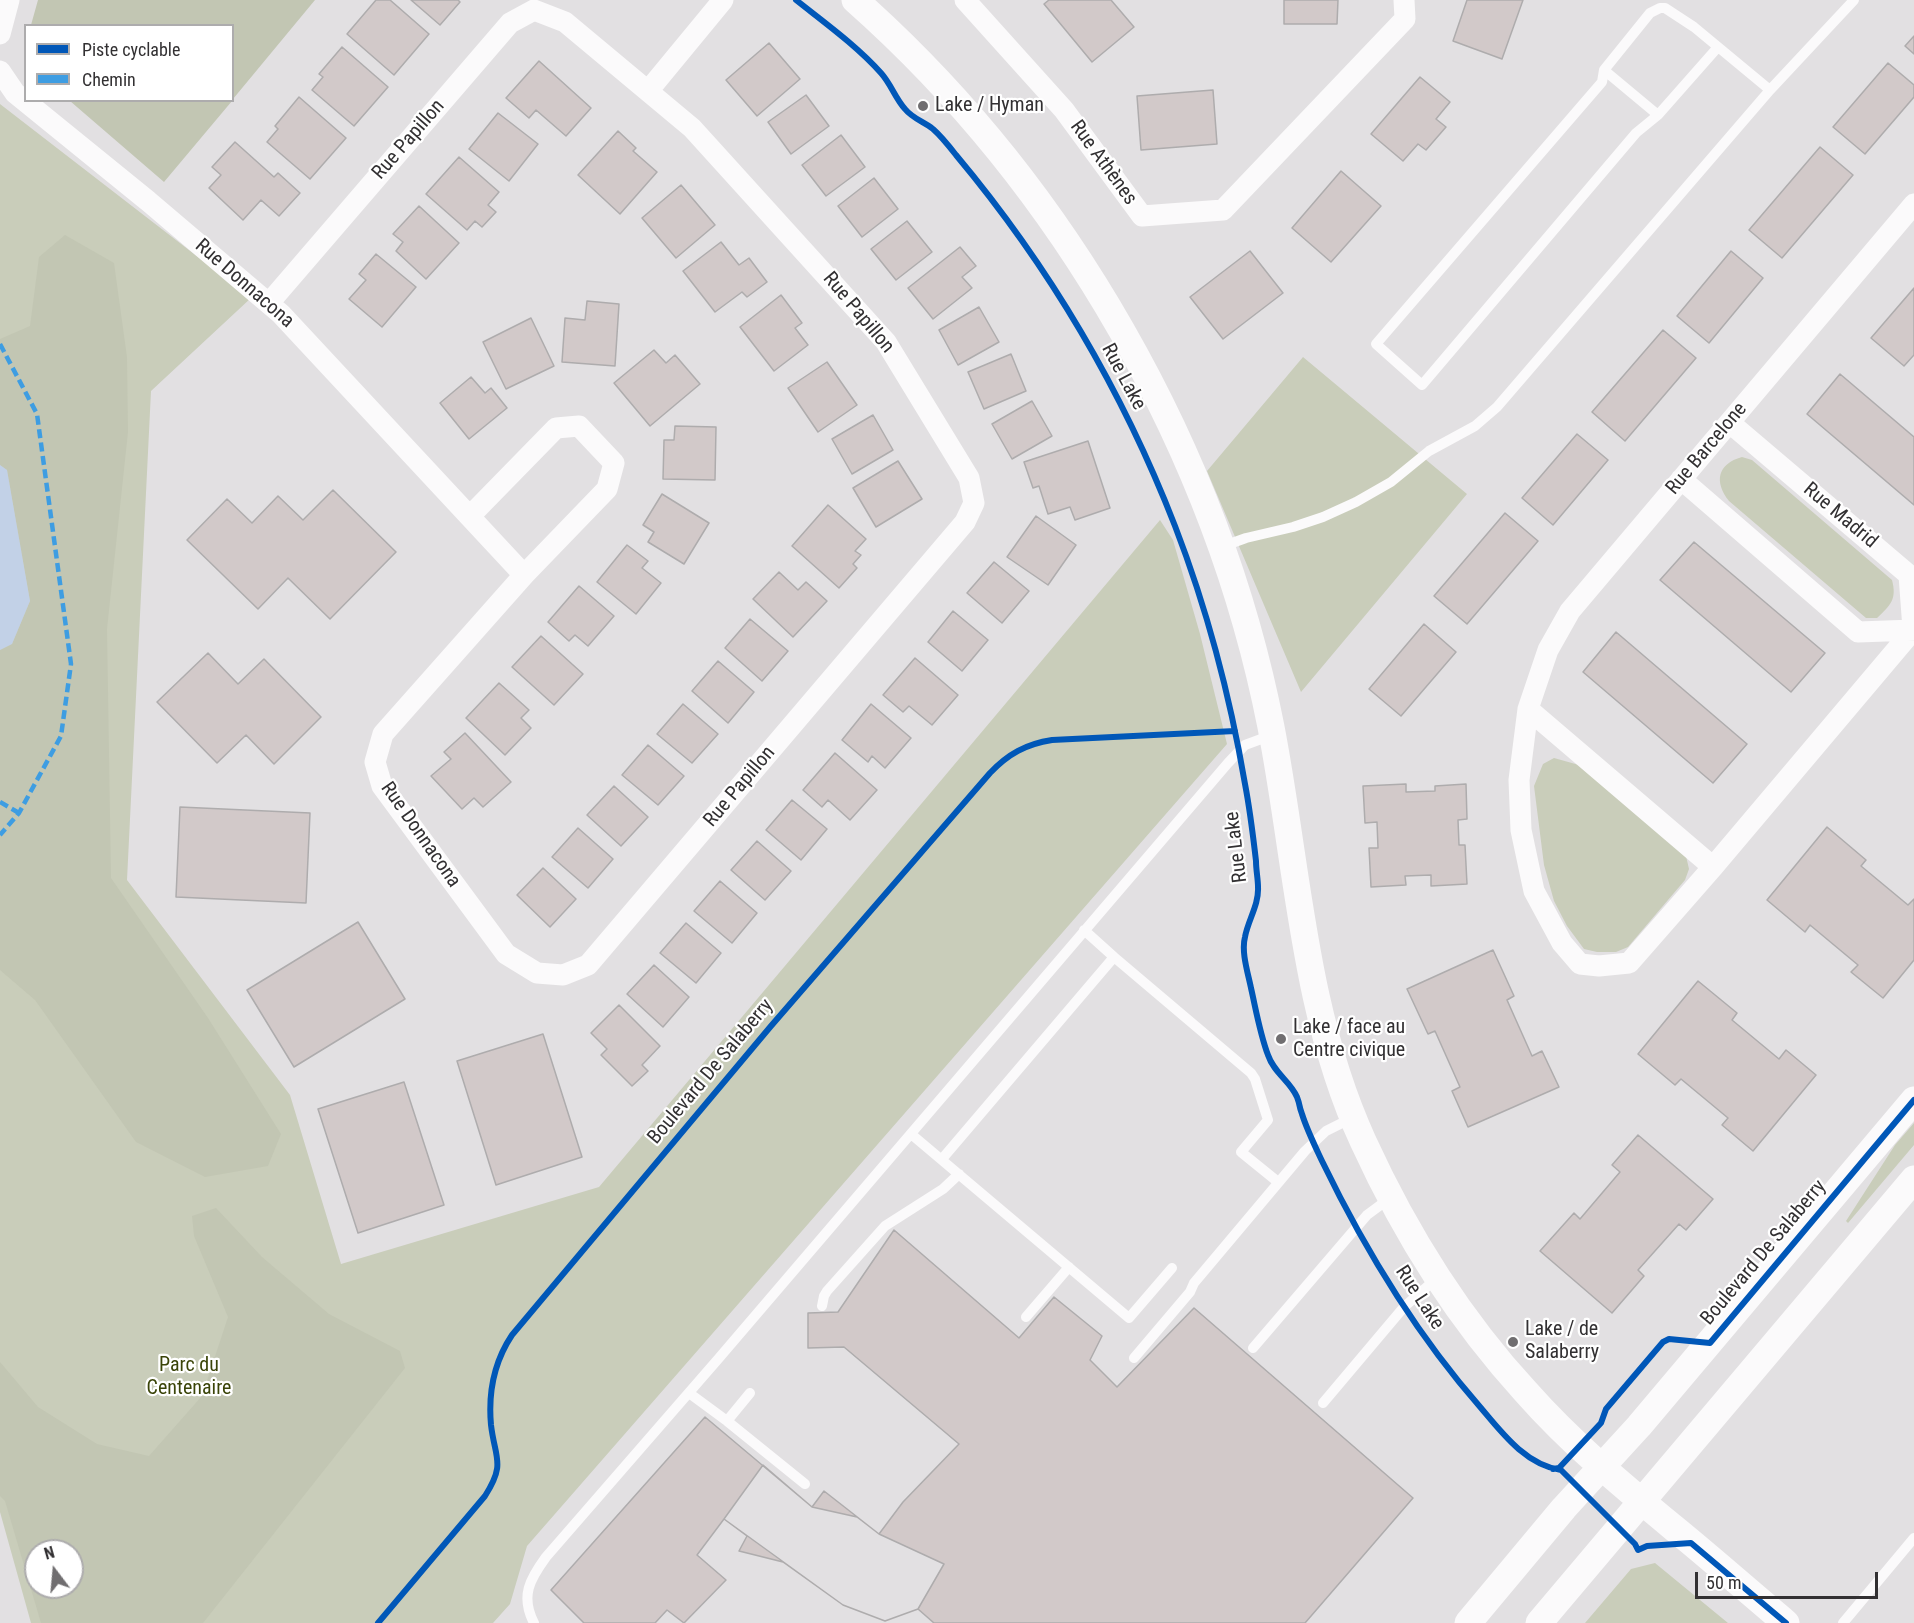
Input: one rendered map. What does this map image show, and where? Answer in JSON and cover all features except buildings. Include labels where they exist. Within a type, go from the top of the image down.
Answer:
[{"type":"street","points":[[0,34],[9,0]]},
{"type":"street","points":[[648,91],[723,0]]},
{"type":"street","name":"Rue Lake","points":[[855,0],[909,50],[975,122],[1024,183],[1065,240],[1102,298],[1138,361],[1184,454],[1221,547],[1247,629],[1272,735],[1311,977],[1333,1065],[1353,1118],[1390,1198],[1437,1278],[1486,1346],[1513,1378],[1601,1467],[1786,1623]]},
{"type":"street","name":"Rue Athènes","points":[[965,0],[1064,110],[1142,216],[1223,210],[1405,20],[1404,0]]},
{"type":"street","name":"Rue Papillon","points":[[269,303],[510,23],[534,10],[565,22],[692,128],[886,342],[969,478],[974,504],[965,522],[588,965],[563,975],[537,973]]},
{"type":"street","name":"Rue Donnacona","points":[[0,71],[15,93],[24,100]]},
{"type":"street","name":"Rue Donnacona","points":[[26,102],[148,201],[281,314],[524,574]]},
{"type":"street","name":"Rue Barcelone","points":[[1914,204],[1570,611],[1548,650],[1528,709],[1519,780],[1521,830],[1534,891],[1562,943],[1580,964],[1599,966],[1629,963],[1914,629]]},
{"type":"street","name":"Rue Madrid","points":[[1730,423],[1909,575],[1914,629]]},
{"type":"street","name":"Rue Donnacona","points":[[470,516],[556,428],[579,426],[614,463],[607,489],[524,574],[383,734],[375,762],[382,786],[506,954],[537,973]]},
{"type":"street","points":[[1682,479],[1858,632],[1914,629]]},
{"type":"street","points":[[1528,709],[1713,867]]},
{"type":"street","name":"Boulevard De Salaberry","points":[[1468,1623],[1601,1467],[1640,1426],[1914,1100]]},
{"type":"street","points":[[1539,1623],[1914,1179]]},
{"type":"lane","points":[[1221,547],[1246,538],[1293,527],[1356,502],[1391,482],[1429,451],[1474,426],[1497,407],[1770,90],[1854,0]]},
{"type":"lane","points":[[1718,47],[1658,115],[1635,133],[1422,385],[1376,344],[1602,82],[1604,70],[1650,13],[1660,8],[1671,10],[1718,47],[1770,90]]},
{"type":"lane","points":[[1604,70],[1658,115]]},
{"type":"lane","points":[[534,1623],[527,1604],[527,1594],[537,1570],[546,1557],[1239,750],[1254,741],[1272,735]]},
{"type":"lane","points":[[1084,930],[1251,1073],[1268,1120],[1241,1152],[1278,1182]]},
{"type":"lane","points":[[942,1159],[1114,957]]},
{"type":"lane","points":[[1134,1358],[1305,1151],[1326,1131],[1353,1118]]},
{"type":"lane","points":[[911,1134],[1129,1318],[1172,1268]]},
{"type":"lane","points":[[822,1306],[827,1291],[885,1226],[943,1189],[960,1174]]},
{"type":"lane","points":[[1253,1348],[1367,1215],[1390,1198]]},
{"type":"lane","points":[[1026,1317],[1069,1267]]},
{"type":"lane","points":[[1323,1403],[1411,1300],[1437,1278]]},
{"type":"lane","points":[[689,1393],[805,1484]]},
{"type":"lane","points":[[727,1421],[750,1393]]},
{"type":"lane","points":[[1843,1623],[1914,1538]]},
{"type":"green space","points":[[38,0],[315,0],[234,98],[234,24],[31,24]]},
{"type":"green space","points":[[71,102],[231,102],[164,182]]},
{"type":"green space","name":"Parc du Centenaire","points":[[0,104],[251,298],[151,391],[127,880],[290,1095],[341,1264],[599,1187],[1160,520],[1173,540],[1200,634],[1227,744],[527,1546],[510,1604],[493,1623],[31,1623],[24,1599],[84,1599],[84,1539],[24,1539],[24,1598],[0,1512]]},
{"type":"green space","points":[[65,235],[114,263],[127,357],[128,432],[107,629],[111,878],[208,1018],[281,1134],[268,1166],[205,1177],[136,1142],[35,1000],[0,970],[0,650],[12,644],[30,601],[7,470],[0,465],[0,339],[30,326],[39,257]]},
{"type":"green space","points":[[1303,357],[1467,494],[1301,692],[1207,471]]},
{"type":"green space","points":[[1742,457],[1752,460],[1892,580],[1894,592],[1892,601],[1877,618],[1866,618],[1729,501],[1721,487],[1720,474],[1727,464]]},
{"type":"green space","points":[[1554,758],[1579,765],[1686,856],[1689,869],[1685,880],[1628,947],[1616,952],[1584,949],[1567,926],[1554,901],[1544,865],[1534,786],[1543,764]]},
{"type":"green space","points":[[1914,1123],[1914,1145],[1848,1223],[1846,1221],[1895,1145]]},
{"type":"green space","points":[[216,1208],[262,1257],[329,1314],[400,1351],[405,1368],[203,1623],[41,1623],[34,1599],[84,1599],[84,1539],[24,1539],[24,1565],[5,1501],[0,1496],[0,1362],[38,1407],[97,1444],[149,1456],[202,1396],[228,1317],[194,1236],[192,1216]]},
{"type":"green space","points":[[1655,1563],[1728,1623],[1585,1623],[1631,1569]]},
{"type":"water","points":[[0,465],[7,470],[30,601],[12,644],[0,650]]},
{"type":"marked path","points":[[0,344],[37,414],[71,664],[61,736],[19,813],[0,835]]},
{"type":"marked path","points":[[0,802],[19,813]]},
{"type":"cycle path","points":[[796,0],[872,63],[905,109],[939,135],[990,197],[1052,285],[1132,427],[1187,557],[1225,686],[1239,751],[1251,822],[1258,887],[1257,900],[1246,931],[1244,956],[1263,1039],[1271,1061],[1297,1097],[1306,1126],[1322,1161],[1374,1259],[1413,1321],[1457,1380],[1506,1437],[1526,1455],[1548,1467],[1561,1470],[1635,1544],[1638,1550],[1647,1546],[1691,1543],[1786,1623]]},
{"type":"cycle path","points":[[378,1623],[485,1496],[491,1485],[497,1461],[490,1401],[497,1367],[512,1335],[771,1026],[990,773],[1018,751],[1052,740],[1235,731]]},
{"type":"cycle path","points":[[1553,1469],[1559,1468],[1601,1423],[1606,1409],[1663,1342],[1669,1339],[1710,1343],[1914,1100]]},
{"type":"place","name":"Lake / Hyman","points":[[923,106]]},
{"type":"place","name":"Lake / face au Centre civique","points":[[1281,1039]]},
{"type":"place","name":"Lake / de Salaberry","points":[[1513,1342]]}]
